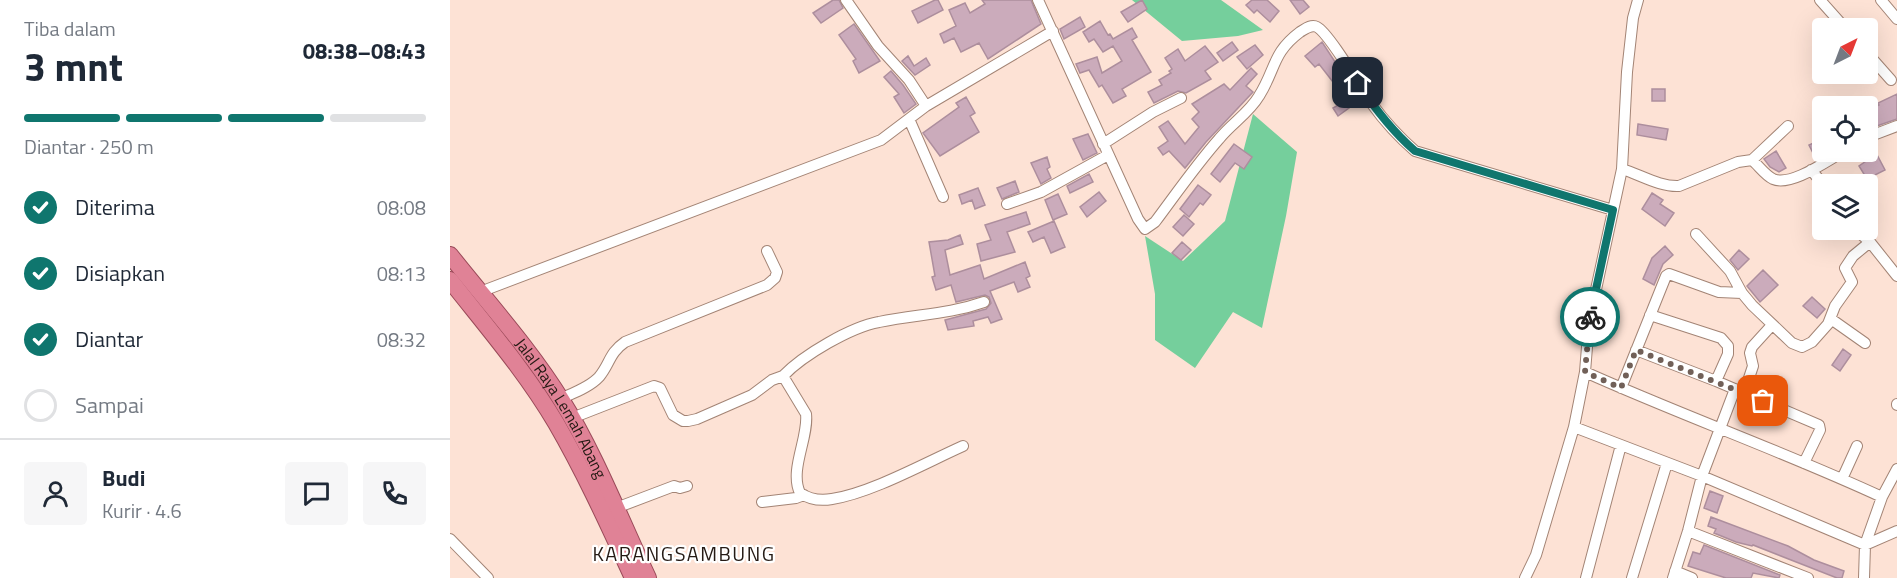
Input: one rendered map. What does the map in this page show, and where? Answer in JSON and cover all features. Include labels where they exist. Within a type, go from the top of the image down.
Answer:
[{"type":"highway","name":"Jalal Raya Lemah Abang","points":[[450,255],[528,353],[572,418],[648,578]]},
{"type":"highway","name":"Jalal Raya Lemah Abang","points":[[450,280],[510,357],[556,424],[633,578]]},
{"type":"street","points":[[846,0],[878,46],[909,80],[926,106]]},
{"type":"street","points":[[1038,0],[1143,228],[1148,229],[1219,139],[1258,98],[1279,52],[1289,40],[1313,26],[1318,27],[1330,42],[1383,119],[1397,136],[1415,151],[1613,210]]},
{"type":"street","points":[[1525,578],[1536,555],[1574,427],[1585,372],[1589,322],[1622,170],[1627,72],[1633,18],[1638,0]]},
{"type":"street","points":[[1820,0],[1836,18]]},
{"type":"street","points":[[1881,0],[1897,19]]},
{"type":"street","points":[[480,292],[880,140],[926,106],[1053,31]]},
{"type":"street","points":[[1878,65],[1891,80]]},
{"type":"street","points":[[1103,144],[1153,112],[1181,98]]},
{"type":"street","points":[[909,120],[943,197]]},
{"type":"street","points":[[1622,170],[1643,175],[1669,187],[1695,182],[1738,162],[1752,160],[1788,126]]},
{"type":"street","points":[[1878,133],[1897,126]]},
{"type":"street","points":[[1007,204],[1041,192],[1108,155]]},
{"type":"street","points":[[1752,160],[1775,181],[1790,180],[1825,162]]},
{"type":"street","points":[[1811,170],[1814,174]]},
{"type":"street","points":[[1696,234],[1730,271],[1742,293],[1772,325],[1792,343],[1802,347],[1812,342],[1830,319],[1835,306],[1852,282],[1845,268],[1847,262],[1870,242]]},
{"type":"street","points":[[1868,240],[1897,276]]},
{"type":"street","points":[[560,399],[595,381],[614,351],[625,342],[767,285],[775,278],[777,272],[767,251]]},
{"type":"street","points":[[1621,388],[1666,276],[1669,274],[1719,292],[1742,293]]},
{"type":"street","points":[[572,418],[654,386],[660,388],[673,415],[683,421],[697,419],[752,395],[772,380],[783,376],[812,351],[867,325],[960,310],[984,302]]},
{"type":"street","points":[[1650,315],[1721,338],[1728,346],[1728,354],[1716,381]]},
{"type":"street","points":[[1830,319],[1865,343]]},
{"type":"street","points":[[1692,578],[1674,575],[1702,476],[1720,429],[1753,366],[1750,353],[1752,347],[1772,325]]},
{"type":"street","points":[[1636,350],[1819,425],[1820,430],[1803,463]]},
{"type":"street","points":[[1585,372],[1882,497]]},
{"type":"street","points":[[783,376],[806,414],[807,421],[797,480],[798,490],[812,499],[831,499],[869,488],[963,446]]},
{"type":"street","points":[[1574,427],[1702,476],[1865,545],[1897,531]]},
{"type":"street","points":[[1586,578],[1621,446]]},
{"type":"street","points":[[1842,479],[1857,446]]},
{"type":"street","points":[[1632,578],[1667,463]]},
{"type":"street","points":[[1864,578],[1865,545],[1882,497],[1897,469]]},
{"type":"street","points":[[616,508],[674,486],[680,488],[687,486]]},
{"type":"street","points":[[762,502],[804,495]]},
{"type":"street","points":[[1688,531],[1808,578]]},
{"type":"street","points":[[450,539],[488,578]]},
{"type":"green space","points":[[1132,0],[1221,0],[1263,30],[1238,36],[1182,41]]},
{"type":"green space","points":[[1253,114],[1297,152],[1262,328],[1233,312],[1195,368],[1155,340],[1155,294],[1145,236],[1183,261],[1225,221]]},
{"type":"building","points":[[833,0],[839,0],[843,8],[821,23],[813,13]]},
{"type":"building","points":[[938,0],[943,10],[918,23],[912,11]]},
{"type":"building","points":[[982,0],[1031,0],[1041,24],[988,59],[979,43],[961,52],[954,38],[944,43],[940,34],[956,26],[949,10],[965,3],[970,13],[985,4]]},
{"type":"building","points":[[1142,0],[1147,9],[1128,22],[1121,12]]},
{"type":"building","points":[[1252,0],[1267,0],[1279,11],[1270,22],[1257,10],[1254,13],[1246,5]]},
{"type":"building","points":[[1290,0],[1303,0],[1309,7],[1300,14]]},
{"type":"building","points":[[1080,17],[1085,27],[1064,39],[1060,29]]},
{"type":"building","points":[[1100,21],[1113,39],[1132,28],[1137,37],[1132,40],[1151,72],[1122,89],[1126,96],[1113,103],[1102,85],[1099,87],[1089,70],[1080,73],[1076,64],[1097,57],[1102,73],[1122,61],[1113,46],[1103,52],[1094,39],[1089,42],[1083,32]]},
{"type":"building","points":[[854,24],[880,61],[859,73],[853,61],[856,59],[839,35]]},
{"type":"building","points":[[1232,42],[1238,50],[1223,61],[1217,53]]},
{"type":"building","points":[[1322,42],[1360,100],[1338,116],[1333,108],[1347,100],[1319,64],[1315,67],[1305,56]]},
{"type":"building","points":[[1255,45],[1263,55],[1247,69],[1237,57]]},
{"type":"building","points":[[1205,46],[1218,62],[1205,71],[1211,79],[1186,93],[1178,91],[1154,103],[1148,92],[1162,85],[1159,80],[1171,73],[1169,71],[1172,69],[1165,58],[1178,49],[1185,61]]},
{"type":"building","points":[[908,56],[914,66],[926,58],[930,65],[915,75],[902,61]]},
{"type":"building","points":[[1251,68],[1257,74],[1246,86],[1253,92],[1185,168],[1169,151],[1163,155],[1158,148],[1168,141],[1159,127],[1168,121],[1185,144],[1199,127],[1192,119],[1199,112],[1192,104],[1224,84],[1230,90]]},
{"type":"building","points":[[891,71],[916,104],[904,113],[894,97],[899,94],[884,77]]},
{"type":"building","points":[[1652,89],[1665,89],[1665,101],[1652,101]]},
{"type":"building","points":[[1897,94],[1897,119],[1878,126],[1878,103]]},
{"type":"building","points":[[966,97],[975,113],[970,116],[979,132],[940,156],[923,133],[959,107],[956,103]]},
{"type":"building","points":[[1638,124],[1668,129],[1666,140],[1637,135]]},
{"type":"building","points":[[1088,134],[1097,153],[1083,160],[1073,139]]},
{"type":"building","points":[[1234,144],[1252,157],[1244,169],[1235,163],[1220,182],[1211,174]]},
{"type":"building","points":[[1776,151],[1786,168],[1779,172],[1770,167],[1764,159]]},
{"type":"building","points":[[1047,157],[1050,167],[1047,169],[1051,178],[1041,184],[1031,163]]},
{"type":"building","points":[[1878,157],[1885,170],[1877,174],[1864,174],[1859,166],[1865,162],[1878,162]]},
{"type":"building","points":[[1089,174],[1093,182],[1070,193],[1067,186]]},
{"type":"building","points":[[1015,181],[1019,192],[1002,199],[997,188]]},
{"type":"building","points":[[1198,185],[1211,195],[1203,205],[1200,203],[1189,217],[1180,209]]},
{"type":"building","points":[[978,188],[985,205],[975,209],[972,200],[962,204],[959,195]]},
{"type":"building","points":[[1099,192],[1106,201],[1087,217],[1080,207]]},
{"type":"building","points":[[1652,193],[1663,200],[1660,204],[1674,213],[1665,226],[1642,209]]},
{"type":"building","points":[[1058,194],[1067,214],[1053,220],[1045,200]]},
{"type":"building","points":[[1026,212],[1030,224],[1007,232],[1015,252],[981,261],[977,244],[991,240],[985,225]]},
{"type":"building","points":[[1184,215],[1194,224],[1183,236],[1173,227]]},
{"type":"building","points":[[1054,221],[1065,247],[1051,253],[1044,237],[1033,242],[1028,232]]},
{"type":"building","points":[[960,235],[963,244],[945,250],[950,275],[980,265],[984,279],[1025,262],[1030,276],[1026,278],[1030,287],[1018,292],[1014,282],[990,291],[1002,319],[991,323],[988,317],[973,321],[974,326],[948,330],[945,320],[986,309],[991,303],[989,297],[985,295],[956,302],[951,285],[936,290],[932,277],[935,276],[929,242],[948,240]]},
{"type":"building","points":[[1182,242],[1191,250],[1181,260],[1172,253]]},
{"type":"building","points":[[1665,246],[1673,255],[1663,264],[1654,285],[1643,279],[1652,258]]},
{"type":"building","points":[[1739,250],[1749,259],[1738,270],[1730,260]]},
{"type":"building","points":[[1763,270],[1778,285],[1760,302],[1747,286]]},
{"type":"building","points":[[1812,297],[1825,309],[1817,318],[1803,306]]},
{"type":"building","points":[[1843,349],[1851,355],[1840,371],[1832,365]]},
{"type":"building","points":[[1710,491],[1723,496],[1717,513],[1704,508]]},
{"type":"building","points":[[1711,517],[1788,546],[1814,560],[1844,571],[1842,578],[1714,533],[1716,529],[1708,526]]},
{"type":"building","points":[[1704,545],[1780,575],[1779,578],[1753,573],[1751,578],[1726,578],[1688,566],[1693,552],[1700,554]]},
{"type":"way so far","points":[[1590,317],[1585,372],[1621,388],[1636,350],[1763,401]]},
{"type":"district","name":"KARANGSAMBUNG","points":[[684,553]]},
{"type":"route","points":[[1358,83],[1397,136],[1415,151],[1613,210],[1590,317]]}]
